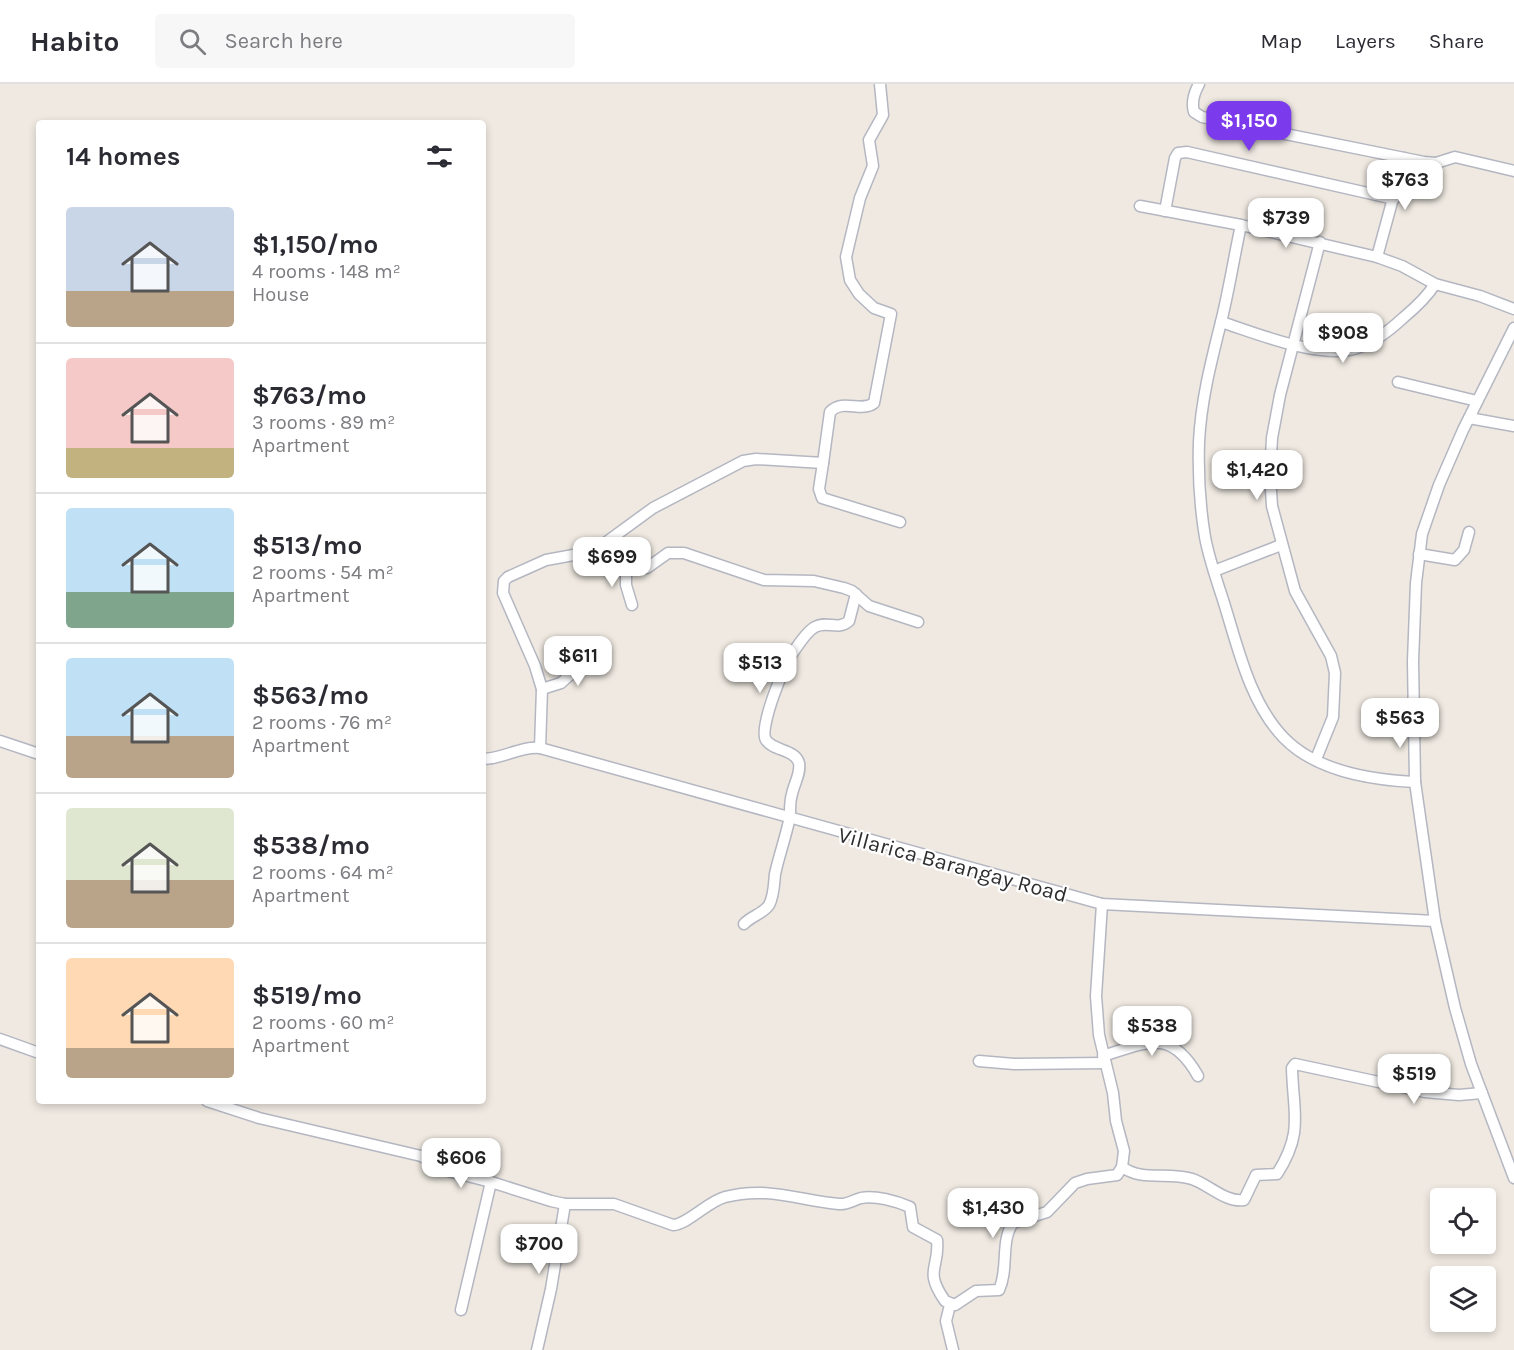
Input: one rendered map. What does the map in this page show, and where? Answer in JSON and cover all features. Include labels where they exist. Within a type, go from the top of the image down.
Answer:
[{"type":"street","points":[[880,84],[883,115],[869,140],[873,166],[860,198],[846,257],[850,280],[859,294],[874,308],[889,312],[891,317],[874,402],[870,406],[840,405],[831,412],[819,489],[822,498],[900,522]]},
{"type":"street","points":[[1199,84],[1194,94],[1193,107],[1194,112],[1202,117],[1430,163],[1455,157],[1466,158],[1514,171]]},
{"type":"street","points":[[1164,211],[1175,158],[1178,153],[1187,152],[1394,199]]},
{"type":"street","points":[[1377,257],[1404,158]]},
{"type":"street","points":[[1140,207],[1241,225],[1377,257],[1402,266],[1435,284],[1480,296],[1514,309]]},
{"type":"street","points":[[1241,225],[1221,322],[1212,351],[1199,443],[1205,538],[1237,646],[1257,698],[1271,723],[1285,740],[1340,771],[1371,778],[1415,782]]},
{"type":"street","points":[[1316,759],[1334,717],[1335,673],[1330,656],[1295,591],[1272,506],[1270,475],[1272,438],[1280,395],[1295,346],[1320,242]]},
{"type":"street","points":[[1221,322],[1295,346],[1334,350],[1355,349],[1401,320],[1435,284]]},
{"type":"street","points":[[1514,328],[1469,418],[1439,485],[1422,534],[1416,583],[1413,661],[1415,782],[1435,921],[1455,1008],[1482,1093],[1514,1178]]},
{"type":"street","points":[[1398,382],[1478,401]]},
{"type":"street","points":[[1469,418],[1514,426]]},
{"type":"street","points":[[540,747],[542,689],[536,666],[503,593],[504,581],[518,571],[546,560],[579,554],[605,543],[654,508],[743,461],[756,459],[823,463]]},
{"type":"street","points":[[1419,554],[1455,560],[1464,550],[1469,532]]},
{"type":"street","points":[[605,543],[626,565],[647,568],[664,554],[684,553],[764,580],[814,581],[844,588],[856,594],[869,606],[918,622]]},
{"type":"street","points":[[1214,571],[1281,545]]},
{"type":"street","points":[[626,565],[626,585],[632,605]]},
{"type":"street","points":[[744,924],[765,910],[771,899],[790,819],[790,802],[799,764],[792,755],[766,740],[764,728],[781,675],[793,651],[816,626],[845,625],[853,611],[856,594]]},
{"type":"street","points":[[542,689],[561,683],[594,652]]},
{"type":"street","points":[[0,741],[36,753]]},
{"type":"street","name":"Villarica Barangay Road","points":[[486,759],[540,747],[790,819],[1101,904],[1435,921]]},
{"type":"street","points":[[216,1104],[259,1118],[411,1154],[448,1171],[565,1204],[614,1204],[667,1223],[678,1224],[714,1200],[752,1192],[784,1194],[841,1205],[867,1197],[894,1201],[910,1207],[913,1227],[937,1240],[932,1273],[942,1298],[950,1305],[957,1305],[976,1291],[999,1290],[1006,1261],[1008,1233],[1013,1223],[1047,1212],[1075,1183],[1117,1175],[1122,1167],[1124,1145],[1116,1121],[1113,1092],[1104,1059],[1096,996],[1101,904]]},
{"type":"street","points":[[0,1039],[36,1052]]},
{"type":"street","points":[[979,1061],[1014,1064],[1104,1059],[1152,1042],[1167,1043],[1183,1056],[1198,1076]]},
{"type":"street","points":[[1122,1167],[1141,1175],[1194,1179],[1227,1196],[1244,1200],[1256,1175],[1277,1174],[1293,1144],[1296,1128],[1292,1068],[1295,1064],[1425,1092],[1482,1093]]},
{"type":"street","points":[[461,1310],[491,1182]]},
{"type":"street","points":[[537,1350],[552,1289],[565,1204]]},
{"type":"street","points":[[950,1305],[946,1322],[953,1350]]}]
